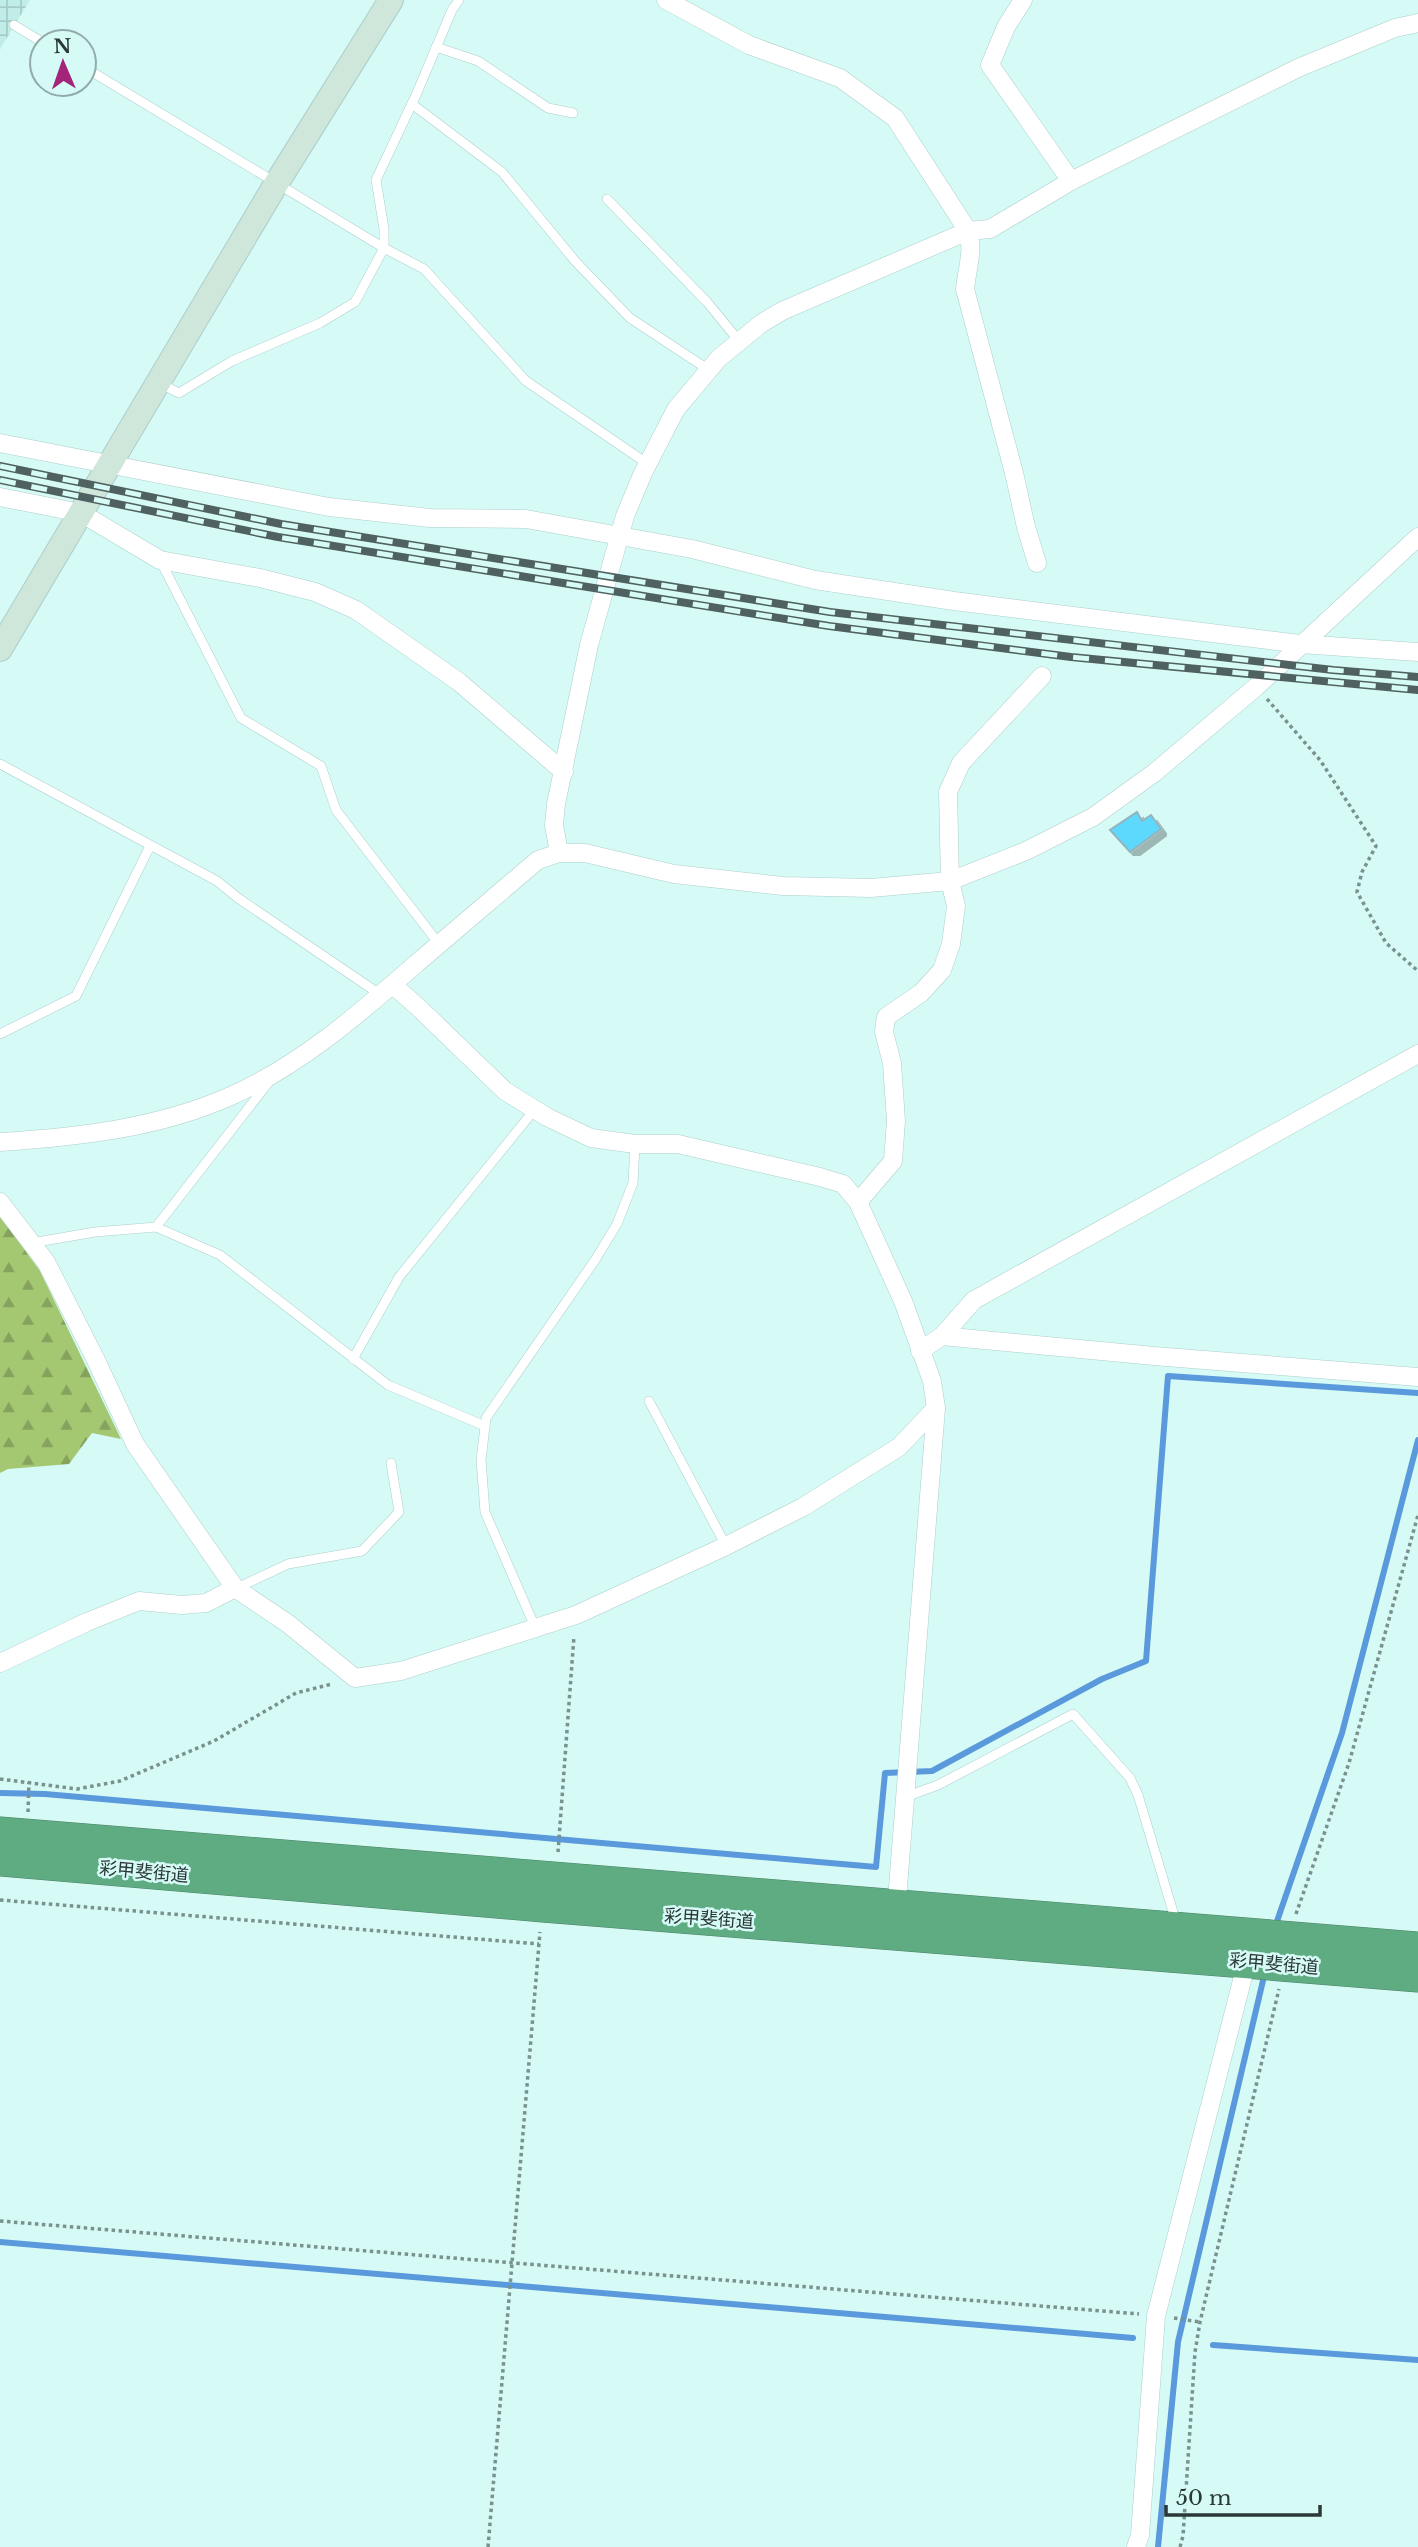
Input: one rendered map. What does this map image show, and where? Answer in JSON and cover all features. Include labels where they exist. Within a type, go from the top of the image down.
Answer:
[{"type":"highway","name":"彩甲斐街道","points":[[0,1833],[895,1919],[1272,1952],[1418,1976]]},
{"type":"highway","name":"彩甲斐街道","points":[[0,1860],[542,1906],[1177,1927],[1272,1952],[1418,1948]]},
{"type":"street","points":[[0,649],[276,184],[391,0]]},
{"type":"street","points":[[666,0],[749,45],[840,78],[895,118],[968,231],[971,251],[965,289],[1037,563]]},
{"type":"street","points":[[1023,0],[1006,27],[990,65],[1070,181]]},
{"type":"street","points":[[559,853],[554,825],[564,772],[589,645],[625,516],[676,409],[719,358],[782,311],[968,231],[990,229],[1070,181],[1298,68],[1395,28],[1418,23]]},
{"type":"street","points":[[0,443],[329,508],[429,518],[526,519],[692,549],[816,580],[954,601],[1300,644],[1418,652]]},
{"type":"street","points":[[0,496],[80,513],[160,560],[271,580],[315,592],[356,610],[458,682],[564,772]]},
{"type":"street","points":[[0,1142],[57,1138],[133,1127],[189,1112],[232,1096],[309,1053],[538,860],[559,853],[585,853],[674,874],[783,886],[871,888],[950,881],[1026,851],[1093,817],[1154,773],[1256,687],[1418,537]]},
{"type":"street","points":[[858,1202],[893,1161],[896,1121],[892,1063],[884,1032],[886,1017],[921,993],[942,970],[951,944],[956,906],[950,881],[947,792],[961,764],[1042,676]]},
{"type":"street","points":[[387,990],[505,1091],[591,1138],[635,1144],[677,1144],[820,1177],[843,1184],[858,1202],[903,1301],[932,1381],[936,1408],[895,1919]]},
{"type":"street","points":[[920,1350],[942,1336],[974,1300],[1418,1054]]},
{"type":"street","points":[[0,1202],[52,1274],[135,1444],[235,1588],[287,1623],[355,1678],[401,1671],[576,1615],[726,1546],[803,1507],[899,1447],[936,1408]]},
{"type":"street","points":[[942,1336],[1418,1377]]},
{"type":"street","points":[[0,1663],[139,1601],[182,1605],[206,1603],[235,1588]]},
{"type":"street","points":[[1136,2547],[1140,2535],[1156,2316],[1272,1952]]},
{"type":"lane","points":[[158,383],[179,394],[232,361],[320,323],[355,302],[384,248],[384,229],[376,180],[452,10],[459,0]]},
{"type":"lane","points":[[14,25],[28,34]]},
{"type":"lane","points":[[436,47],[478,61],[548,108],[573,113]]},
{"type":"lane","points":[[98,76],[276,184],[424,269],[526,381],[648,465]]},
{"type":"lane","points":[[412,103],[502,172],[575,261],[630,318],[709,370]]},
{"type":"lane","points":[[607,199],[707,302],[740,341]]},
{"type":"lane","points":[[160,560],[241,718],[321,766],[336,810],[439,944]]},
{"type":"lane","points":[[0,764],[217,881],[238,898],[387,990]]},
{"type":"lane","points":[[0,1034],[76,996],[150,846]]},
{"type":"lane","points":[[156,1227],[276,1073]]},
{"type":"lane","points":[[353,1359],[399,1277],[535,1109]]},
{"type":"lane","points":[[535,1627],[485,1512],[481,1460],[486,1418],[617,1224],[633,1183],[635,1144]]},
{"type":"lane","points":[[31,1242],[95,1232],[156,1227],[219,1255],[388,1385],[485,1426]]},
{"type":"lane","points":[[649,1401],[726,1546]]},
{"type":"lane","points":[[235,1588],[288,1564],[362,1551],[399,1511],[391,1463]]},
{"type":"lane","points":[[906,1791],[938,1785],[1073,1714],[1130,1778],[1138,1794],[1177,1927]]},
{"type":"path","points":[[1256,687],[1320,760],[1376,846],[1362,872],[1357,892],[1385,943],[1418,971]]},
{"type":"path","points":[[1180,2547],[1183,2536],[1195,2352],[1272,1952],[1296,1913],[1349,1763],[1418,1515]]},
{"type":"path","points":[[558,1853],[576,1615]]},
{"type":"path","points":[[0,1779],[77,1789],[120,1781],[214,1741],[296,1693],[355,1678]]},
{"type":"path","points":[[28,1815],[29,1782]]},
{"type":"path","points":[[23,1902],[24,1892]]},
{"type":"path","points":[[0,1900],[539,1944]]},
{"type":"path","points":[[488,2547],[542,1906]]},
{"type":"path","points":[[0,2221],[1156,2316],[1200,2322]]},
{"type":"shaded area","points":[[0,0],[30,0],[0,49]]},
{"type":"green space","points":[[0,1216],[40,1271],[121,1439],[92,1433],[69,1464],[8,1469],[0,1473]]},
{"type":"building","points":[[1137,812],[1142,821],[1151,815],[1161,829],[1130,852],[1110,830]]},
{"type":"waterway","points":[[0,1793],[45,1794],[876,1867],[885,1773],[932,1771],[1102,1679],[1146,1661],[1168,1376],[1418,1393]]},
{"type":"waterway","points":[[1275,1927],[1342,1733],[1418,1440]]},
{"type":"waterway","points":[[1158,2547],[1178,2342],[1265,1972]]},
{"type":"waterway","points":[[0,2242],[1133,2338]]},
{"type":"waterway","points":[[1213,2345],[1418,2360]]},
{"type":"railway","points":[[0,466],[281,524],[830,612],[1333,670],[1418,677]]},
{"type":"railway","points":[[0,480],[278,537],[829,626],[1071,657],[1418,690]]}]
